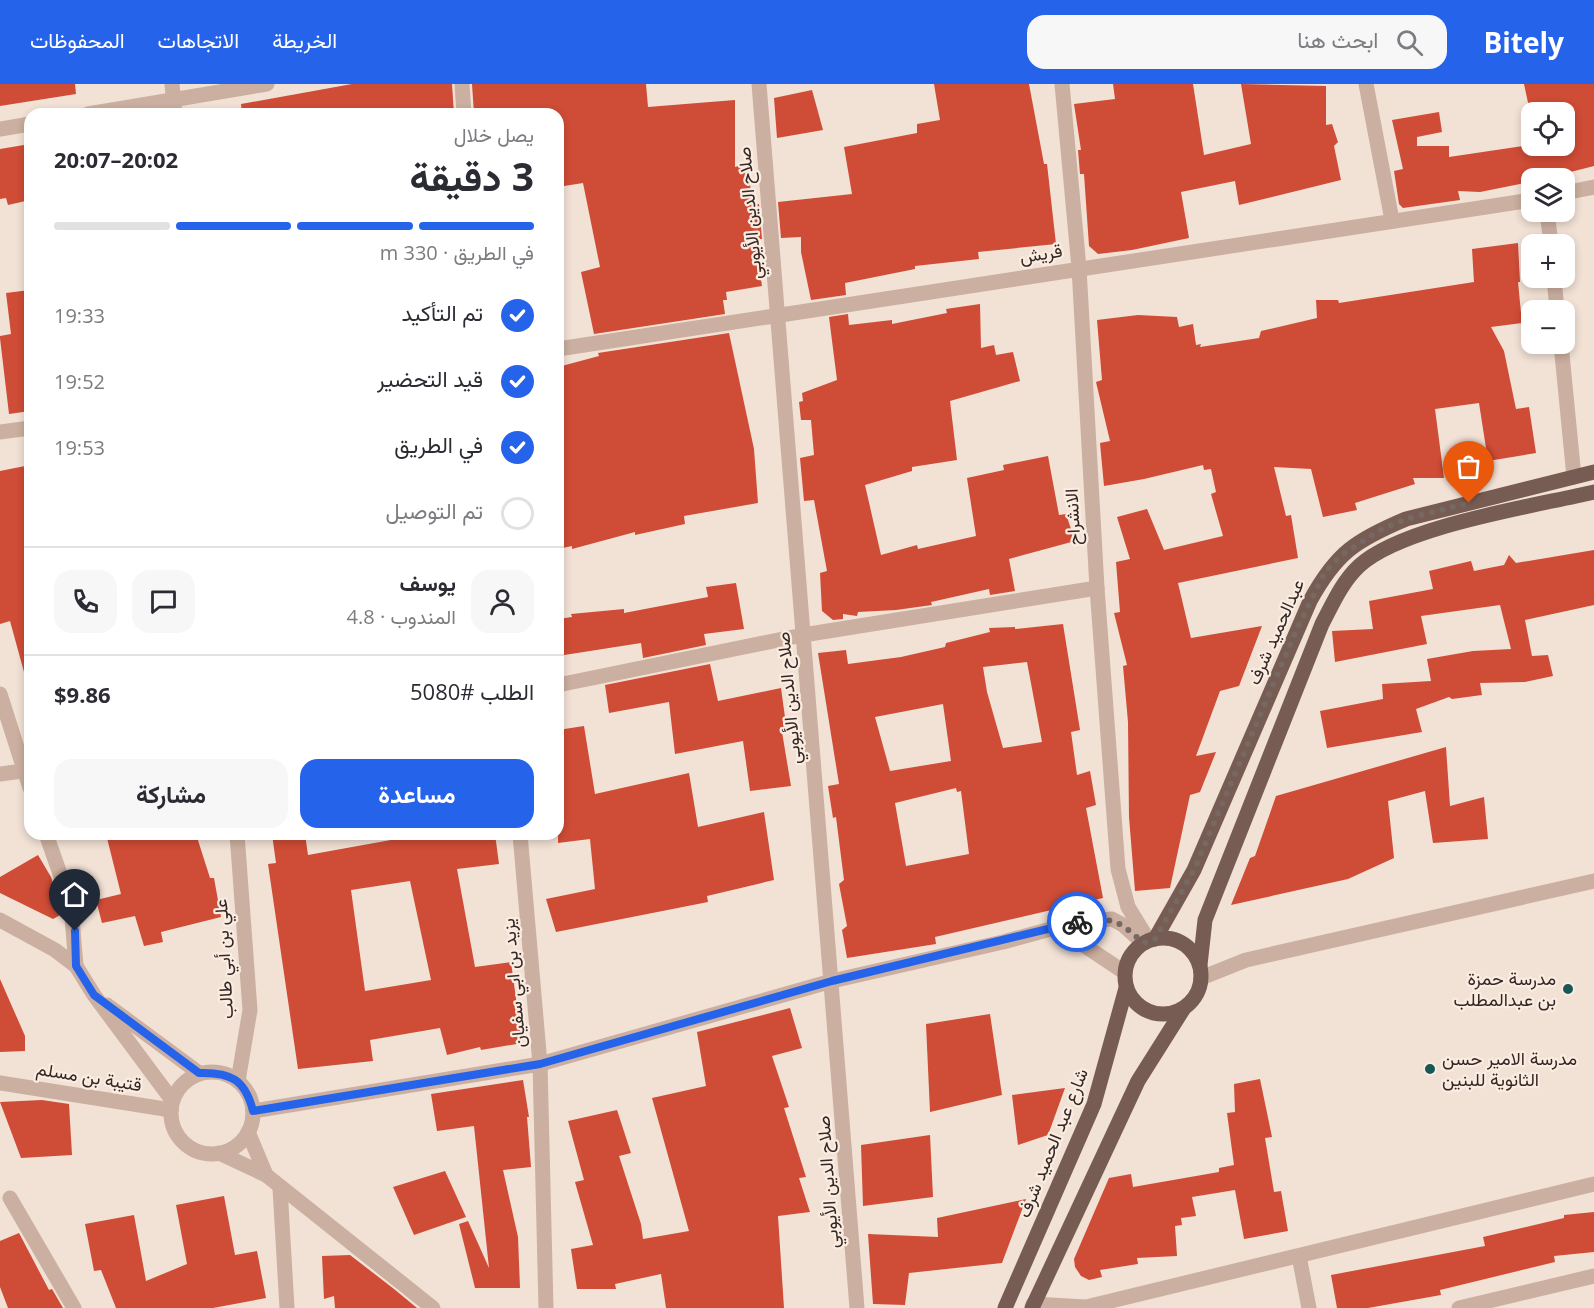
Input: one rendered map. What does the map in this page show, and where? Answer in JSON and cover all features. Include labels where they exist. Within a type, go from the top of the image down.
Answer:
[{"type":"main road","name":"عبدالحميد شرف","points":[[1149,941],[1194,870],[1301,621],[1325,572],[1358,543],[1406,519],[1594,472]]},
{"type":"main road","points":[[1032,1306],[1138,1081],[1184,1008],[1199,990],[1205,920],[1322,624],[1345,581],[1371,557],[1400,542],[1456,523],[1594,492]]},
{"type":"main road","points":[[1184,1008],[1174,1013],[1150,1013],[1139,1007],[1126,988],[1124,972],[1130,955],[1149,941],[1177,941],[1195,955],[1200,972]]},
{"type":"main road","name":"شارع عبد الحميد شرف","points":[[1005,1308],[1094,1104],[1126,988]]},
{"type":"street","points":[[172,84],[174,107],[267,84]]},
{"type":"street","points":[[462,84],[464,108]]},
{"type":"street","name":"صلاح الدين الأيوبي","points":[[759,84],[857,1308]]},
{"type":"street","name":"الانشراح","points":[[1062,84],[1079,268],[1097,588],[1118,869],[1128,907],[1149,941]]},
{"type":"street","points":[[1366,84],[1392,220]]},
{"type":"street","points":[[0,129],[24,125]]},
{"type":"street","points":[[1575,191],[1594,187]]},
{"type":"street","name":"قريش","points":[[564,348],[1521,202]]},
{"type":"street","points":[[1562,354],[1574,477]]},
{"type":"street","points":[[0,432],[24,429]]},
{"type":"street","points":[[564,684],[803,635],[1097,588]]},
{"type":"street","points":[[0,694],[24,762]]},
{"type":"street","points":[[0,774],[24,770]]},
{"type":"street","points":[[48,840],[71,905],[76,966]]},
{"type":"street","name":"علي بن أبي طالب","points":[[237,840],[250,1010],[238,1081]]},
{"type":"street","name":"يزيد بن ابي سفيان","points":[[521,840],[540,1064],[546,1308]]},
{"type":"street","points":[[1200,972],[1594,880]]},
{"type":"street","points":[[253,1111],[540,1064],[832,981],[1083,921],[1112,919],[1149,941]]},
{"type":"street","points":[[0,920],[55,950],[76,966],[172,1105]]},
{"type":"street","points":[[1058,928],[1124,972]]},
{"type":"street","points":[[94,995],[199,1073]]},
{"type":"street","points":[[219,1153],[236,1146],[248,1132],[253,1111],[249,1095],[238,1081],[220,1072],[199,1073],[182,1083],[172,1105],[171,1121],[181,1140],[198,1152],[219,1153],[266,1175],[433,1308]]},
{"type":"street","name":"قتيبة بن مسلم","points":[[0,1083],[172,1105]]},
{"type":"street","points":[[248,1132],[266,1175]]},
{"type":"street","points":[[1032,1306],[1086,1307],[1594,1184]]},
{"type":"street","points":[[280,1188],[287,1308]]},
{"type":"street","points":[[10,1198],[74,1308]]},
{"type":"street","points":[[1299,1256],[1309,1308]]},
{"type":"street","points":[[1459,1308],[1594,1276]]},
{"type":"building","points":[[0,84],[75,84],[76,94],[0,106]]},
{"type":"building","points":[[352,84],[452,84],[454,108],[241,108],[241,104]]},
{"type":"building","points":[[472,84],[646,84],[648,107],[735,100],[735,167],[748,163],[752,205],[759,204],[762,239],[755,239],[762,286],[726,292],[727,300],[723,300],[725,314],[594,334],[581,272],[600,267],[583,183],[564,186],[564,108],[474,108]]},
{"type":"building","points":[[934,84],[1029,84],[1044,164],[1047,164],[1056,244],[978,252],[979,259],[915,266],[915,269],[845,283],[846,295],[811,300],[801,252],[801,237],[781,238],[778,202],[852,194],[844,147],[917,133],[917,124],[940,120]]},
{"type":"building","points":[[1113,84],[1193,84],[1204,155],[1251,144],[1241,84],[1326,86],[1326,125],[1332,124],[1338,142],[1334,146],[1341,180],[1239,205],[1235,181],[1181,192],[1189,238],[1132,250],[1098,254],[1089,246],[1084,174],[1080,174],[1078,150],[1081,150],[1074,104],[1115,99]]},
{"type":"building","points":[[1524,84],[1594,84],[1594,166],[1575,171],[1575,168],[1521,168],[1521,184],[1480,192],[1458,191],[1460,200],[1403,208],[1399,204],[1394,171],[1403,169],[1392,120],[1439,112],[1442,132],[1417,137],[1417,146],[1449,146],[1449,157],[1521,146],[1521,156],[1575,156],[1575,102],[1528,102]]},
{"type":"building","points":[[812,90],[823,130],[777,138],[774,98]]},
{"type":"building","points":[[24,145],[24,201],[8,205],[6,198],[0,199],[0,149]]},
{"type":"building","points":[[1518,243],[1521,323],[1491,327],[1504,351],[1516,409],[1529,407],[1536,453],[1488,461],[1479,403],[1435,409],[1444,478],[1413,478],[1415,484],[1355,503],[1357,510],[1323,517],[1311,469],[1274,467],[1286,516],[1291,515],[1298,558],[1178,583],[1191,638],[1262,626],[1239,686],[1220,691],[1196,756],[1216,752],[1200,792],[1190,795],[1170,888],[1135,891],[1129,817],[1128,722],[1123,666],[1127,665],[1114,613],[1120,612],[1116,562],[1130,559],[1117,517],[1147,509],[1164,550],[1223,536],[1211,494],[1216,492],[1211,469],[1204,470],[1203,465],[1104,486],[1100,443],[1110,441],[1096,382],[1102,380],[1097,320],[1138,315],[1177,317],[1179,327],[1193,324],[1196,345],[1201,344],[1200,347],[1259,338],[1261,331],[1317,318],[1316,300],[1338,300],[1339,303],[1474,282],[1472,249]]},
{"type":"building","points":[[24,291],[24,412],[9,414],[0,338],[0,336],[11,334],[6,293]]},
{"type":"building","points":[[980,304],[981,348],[994,345],[996,355],[1013,352],[1020,381],[950,401],[957,460],[912,467],[912,471],[865,485],[881,555],[917,545],[918,549],[976,536],[967,478],[1004,470],[1003,465],[1048,456],[1059,515],[1066,514],[1075,541],[1009,559],[1015,591],[990,595],[989,589],[931,602],[932,605],[858,612],[857,616],[843,614],[843,619],[833,620],[822,611],[820,573],[827,571],[814,500],[804,501],[800,458],[814,455],[811,420],[801,420],[799,402],[803,401],[802,393],[837,380],[829,317],[848,314],[849,325],[892,320],[892,324],[947,313],[946,309]]},
{"type":"building","points":[[729,333],[754,449],[758,503],[684,516],[685,524],[635,535],[635,532],[572,549],[572,546],[564,548],[564,365],[599,356],[598,353]]},
{"type":"building","points":[[24,466],[24,672],[10,621],[0,624],[0,471]]},
{"type":"building","points":[[1594,550],[1594,605],[1525,620],[1532,656],[1548,655],[1553,676],[1525,682],[1480,683],[1482,695],[1452,699],[1449,697],[1416,709],[1422,732],[1327,748],[1320,711],[1383,699],[1382,684],[1431,681],[1427,659],[1473,651],[1511,649],[1500,605],[1421,616],[1427,644],[1335,662],[1332,631],[1373,629],[1369,601],[1433,589],[1429,571],[1471,561],[1474,571],[1504,565],[1509,555],[1516,563]]},
{"type":"building","points":[[736,583],[744,629],[704,634],[706,645],[643,658],[641,643],[564,655],[564,618],[572,617],[571,614],[624,609],[624,613],[708,597],[706,587]]},
{"type":"building","points":[[1063,624],[1080,730],[1071,732],[1077,775],[1090,771],[1096,805],[1086,808],[1103,898],[935,937],[936,944],[847,958],[842,930],[847,926],[839,884],[844,880],[836,817],[833,818],[828,786],[839,784],[818,653],[846,650],[848,664],[901,657],[945,647],[946,643],[990,632],[989,628],[1015,627],[1015,629]],"holes":[[[1027,662],[1042,742],[1003,748],[987,692],[983,667]],[[943,704],[951,761],[890,771],[875,717]],[[956,788],[957,792],[961,791],[969,854],[906,866],[895,803]]]},
{"type":"building","points":[[710,664],[718,701],[781,688],[787,732],[782,732],[791,786],[750,791],[743,741],[675,754],[669,702],[609,713],[605,685]]},
{"type":"building","points":[[584,726],[595,794],[689,773],[698,827],[764,812],[774,880],[707,896],[708,902],[556,932],[546,899],[595,889],[590,839],[558,843],[558,840],[564,840],[564,729]]},
{"type":"building","points":[[1446,747],[1450,806],[1484,797],[1488,839],[1433,843],[1425,791],[1388,801],[1394,858],[1348,879],[1231,905],[1250,858],[1255,856],[1276,796]]},
{"type":"building","points":[[108,840],[198,840],[210,878],[214,878],[221,917],[161,932],[163,942],[144,946],[135,916],[102,923],[96,900],[121,894]]},
{"type":"building","points":[[273,840],[306,840],[308,855],[391,840],[496,840],[499,864],[457,869],[475,967],[511,962],[522,1043],[481,1050],[480,1047],[447,1055],[440,1028],[370,1040],[373,1061],[298,1069],[268,864],[276,863]],"holes":[[[410,881],[431,980],[365,991],[351,890]]]},
{"type":"building","points":[[38,855],[51,877],[61,907],[62,914],[53,919],[0,893],[0,877]]},
{"type":"building","points":[[0,979],[25,1036],[25,1051],[0,1052]]},
{"type":"building","points":[[790,1008],[802,1048],[772,1056],[789,1107],[784,1108],[806,1177],[799,1178],[810,1212],[778,1216],[784,1308],[666,1308],[661,1274],[615,1284],[616,1289],[577,1289],[571,1249],[593,1245],[575,1182],[584,1180],[568,1121],[617,1110],[631,1153],[619,1156],[641,1224],[643,1239],[689,1231],[652,1098],[706,1086],[697,1032]]},
{"type":"building","points":[[990,1014],[1002,1095],[930,1112],[926,1024]]},
{"type":"building","points":[[1260,1079],[1272,1137],[1265,1138],[1274,1192],[1281,1191],[1288,1231],[1244,1239],[1235,1190],[1192,1197],[1196,1216],[1181,1218],[1182,1225],[1175,1226],[1177,1256],[1137,1258],[1138,1264],[1100,1270],[1102,1277],[1089,1280],[1081,1276],[1075,1267],[1074,1259],[1109,1178],[1131,1174],[1133,1187],[1219,1172],[1219,1168],[1234,1165],[1227,1113],[1235,1112],[1234,1084]]},
{"type":"building","points":[[523,1080],[529,1117],[527,1117],[531,1167],[503,1170],[518,1237],[520,1288],[475,1288],[459,1224],[468,1221],[489,1268],[474,1126],[437,1131],[431,1094]]},
{"type":"building","points":[[1065,1088],[1048,1135],[1018,1145],[1012,1095]]},
{"type":"building","points":[[42,1100],[69,1104],[72,1155],[21,1158],[0,1102]]},
{"type":"building","points":[[930,1135],[933,1197],[863,1206],[861,1145]]},
{"type":"building","points":[[445,1171],[466,1217],[414,1235],[393,1187]]},
{"type":"building","points":[[224,1196],[235,1255],[257,1251],[266,1298],[213,1308],[116,1308],[101,1270],[94,1271],[85,1224],[134,1215],[146,1281],[187,1264],[176,1205]]},
{"type":"building","points":[[1026,1199],[1002,1263],[909,1273],[905,1305],[873,1304],[868,1234],[938,1237],[937,1218]]},
{"type":"building","points":[[1594,1212],[1594,1252],[1554,1256],[1555,1262],[1440,1290],[1441,1295],[1368,1308],[1337,1308],[1331,1275],[1485,1246],[1483,1237],[1564,1218],[1564,1215]]},
{"type":"building","points":[[19,1233],[49,1290],[52,1289],[63,1308],[8,1308],[0,1287],[0,1241]]},
{"type":"building","points":[[350,1255],[417,1308],[335,1308],[334,1296],[324,1299],[322,1256]]},
{"type":"way so far","points":[[1077,922],[1112,919],[1123,924],[1143,943],[1155,939],[1194,870],[1296,631],[1325,572],[1340,556],[1382,529],[1406,519],[1469,503]]},
{"type":"place","name":"مدرسة حمزة بن عبدالمطلب","points":[[1568,989]]},
{"type":"place","name":"مدرسة الامير حسن الثانوية للبنين","points":[[1430,1069]]},
{"type":"route","points":[[75,931],[76,966],[94,995],[199,1073],[220,1072],[238,1081],[249,1095],[253,1111],[540,1064],[832,981],[1003,942],[1077,922]]}]
